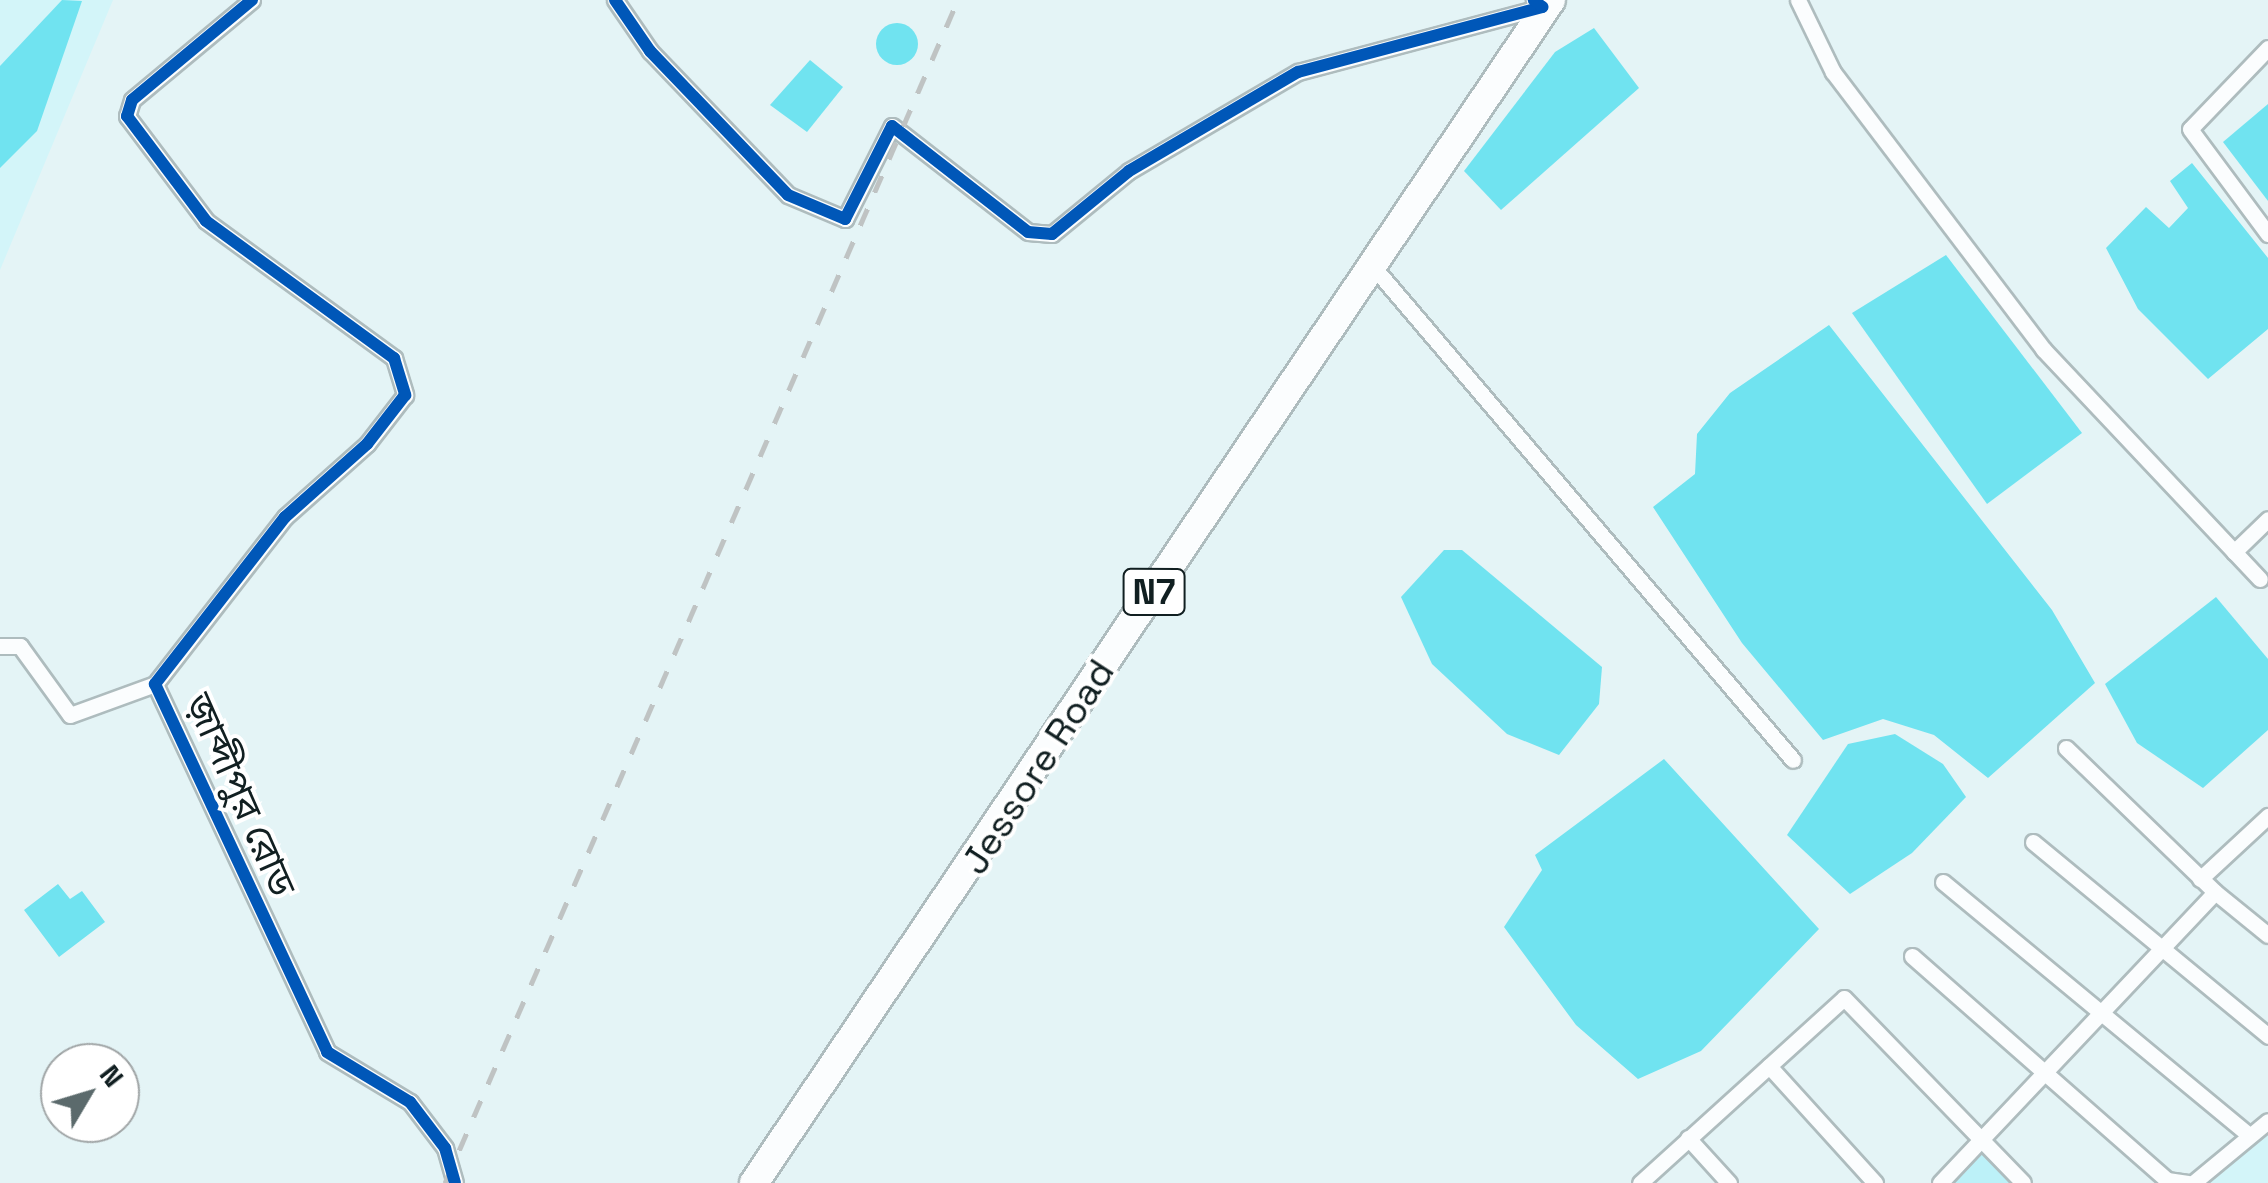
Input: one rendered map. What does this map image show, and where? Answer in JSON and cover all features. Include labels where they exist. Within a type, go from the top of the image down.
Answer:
[{"type":"highway","name":"Jessore Road","points":[[754,1183],[1371,264],[1542,2]]},
{"type":"street","name":"জ়াব্দীপুর রোড","points":[[252,0],[132,100],[127,116],[206,222],[394,358],[405,395],[367,444],[285,518],[256,567],[155,684],[328,1052],[410,1102],[445,1148],[454,1183]]},
{"type":"street","points":[[615,0],[650,50],[788,195],[845,219],[892,126],[1028,232],[1052,234],[1130,171],[1298,72],[1542,2]]},
{"type":"street","points":[[1798,0],[1833,72],[2043,349],[2260,579]]},
{"type":"street","points":[[2268,48],[2190,128],[2268,234]]},
{"type":"street","points":[[1371,264],[1793,760]]},
{"type":"street","points":[[2234,552],[2268,519]]},
{"type":"street","points":[[0,646],[20,646],[70,716],[155,684]]},
{"type":"street","points":[[2066,748],[2200,879],[2268,935]]},
{"type":"street","points":[[2200,879],[2268,816]]},
{"type":"street","points":[[2033,842],[2268,1036]]},
{"type":"street","points":[[1943,882],[2249,1135]]},
{"type":"street","points":[[1940,1183],[1983,1144],[2042,1074],[2215,892]]},
{"type":"street","points":[[1912,956],[2167,1180],[2191,1183],[2268,1121]]},
{"type":"street","points":[[1640,1183],[1844,998],[2023,1183]]},
{"type":"street","points":[[1769,1066],[1875,1183]]},
{"type":"street","points":[[1688,1138],[1729,1183]]},
{"type":"shaded area","points":[[0,0],[113,0],[0,270]]},
{"type":"shaded area","points":[[2268,1121],[2268,1183],[2193,1183]]},
{"type":"shaded area","points":[[1983,1144],[2023,1183],[1940,1183]]},
{"type":"water","points":[[62,0],[82,1],[37,131],[0,168],[0,66]]},
{"type":"water","points":[[897,23],[912,29],[918,44],[912,59],[897,65],[882,59],[876,44],[882,29]]},
{"type":"water","points":[[1594,28],[1639,88],[1501,210],[1464,171],[1555,52]]},
{"type":"water","points":[[810,60],[843,87],[807,132],[770,105]]},
{"type":"water","points":[[2268,104],[2268,201],[2223,142]]},
{"type":"water","points":[[2192,163],[2268,258],[2268,329],[2208,379],[2138,309],[2106,248],[2146,207],[2169,228],[2188,208],[2170,181]]},
{"type":"water","points":[[1946,255],[2082,433],[1987,504],[1852,313]]},
{"type":"water","points":[[1829,325],[2052,610],[2095,683],[1988,778],[1934,735],[1883,719],[1823,740],[1742,643],[1653,507],[1695,474],[1697,434],[1730,393]]},
{"type":"water","points":[[1444,550],[1462,550],[1602,667],[1599,704],[1559,755],[1507,734],[1432,664],[1401,597]]},
{"type":"water","points":[[2216,597],[2268,659],[2268,730],[2203,788],[2137,743],[2105,684]]},
{"type":"water","points":[[1895,734],[1943,764],[1966,797],[1912,853],[1850,894],[1787,835],[1848,744]]},
{"type":"water","points":[[1664,759],[1819,929],[1701,1051],[1638,1079],[1576,1025],[1504,927],[1542,870],[1535,855]]},
{"type":"water","points":[[58,884],[70,899],[82,891],[105,922],[59,957],[24,910]]},
{"type":"railway","points":[[445,1183],[958,0]]},
{"type":"cycle path","points":[[252,0],[132,100],[127,116],[206,221],[394,358],[405,395],[367,444],[285,517],[155,684],[327,1052],[410,1102],[445,1148],[455,1183]]},
{"type":"cycle path","points":[[615,0],[650,51],[788,195],[845,219],[892,126],[1028,232],[1052,234],[1129,171],[1298,72],[1542,7],[1534,0]]}]
